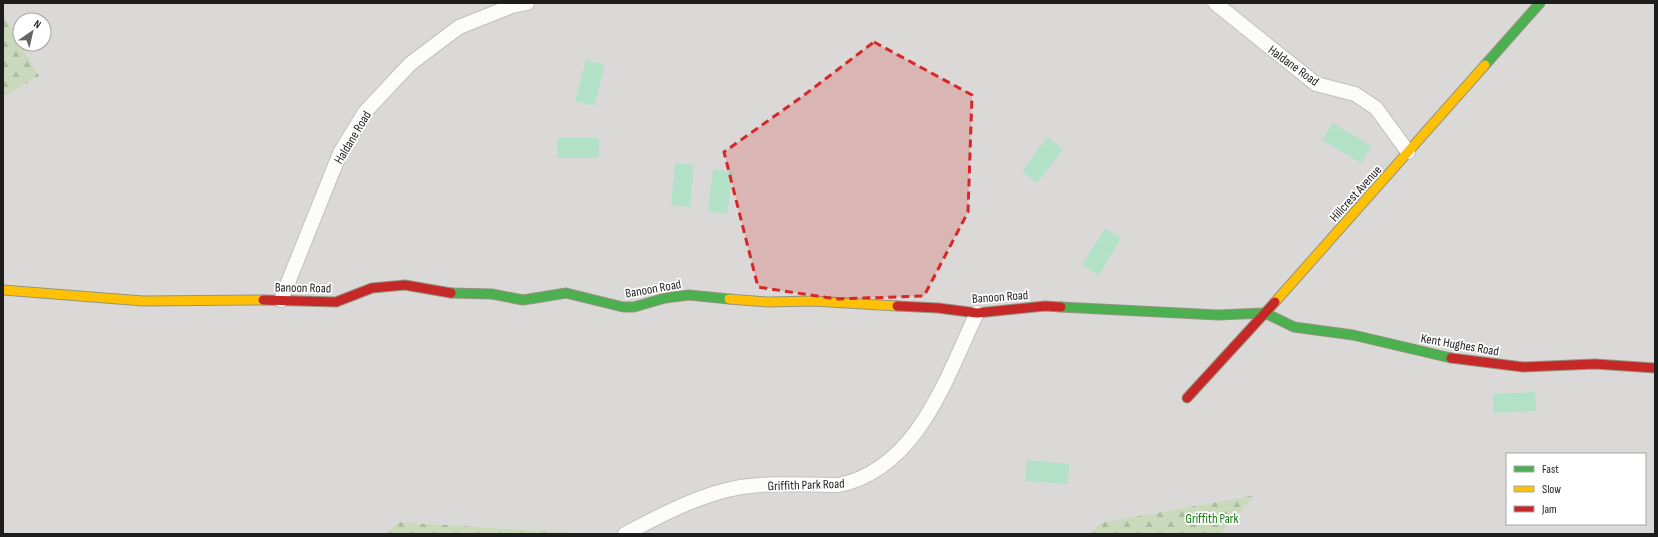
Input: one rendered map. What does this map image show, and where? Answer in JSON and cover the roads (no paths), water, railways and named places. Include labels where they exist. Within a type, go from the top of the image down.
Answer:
[{"type":"street","name":"Haldane Road","points":[[281,300],[340,153],[365,112],[410,64],[459,27],[512,6],[527,3]]},
{"type":"street","name":"Haldane Road","points":[[1215,3],[1316,84],[1355,94],[1376,108],[1408,152]]},
{"type":"street","name":"Hillcrest Avenue","points":[[1187,398],[1265,313],[1540,3]]},
{"type":"street","name":"Banoon Road","points":[[3,290],[142,301],[281,300],[323,303],[336,302],[372,288],[414,285],[459,294],[492,294],[523,300],[541,298],[558,293],[566,293],[623,307],[634,307],[664,298],[689,295],[768,302],[813,301],[930,308],[977,313],[1045,306],[1218,315],[1265,313]]},
{"type":"street","name":"Griffith Park Road","points":[[625,534],[680,506],[740,487],[766,484],[839,485],[875,472],[901,449],[918,429],[931,408],[977,313]]},
{"type":"street","name":"Kent Hughes Road","points":[[1265,313],[1294,327],[1319,332],[1353,335],[1463,360],[1523,367],[1596,364],[1655,368]]},
{"type":"park label","name":"Griffith Park","points":[[1212,518]]}]
